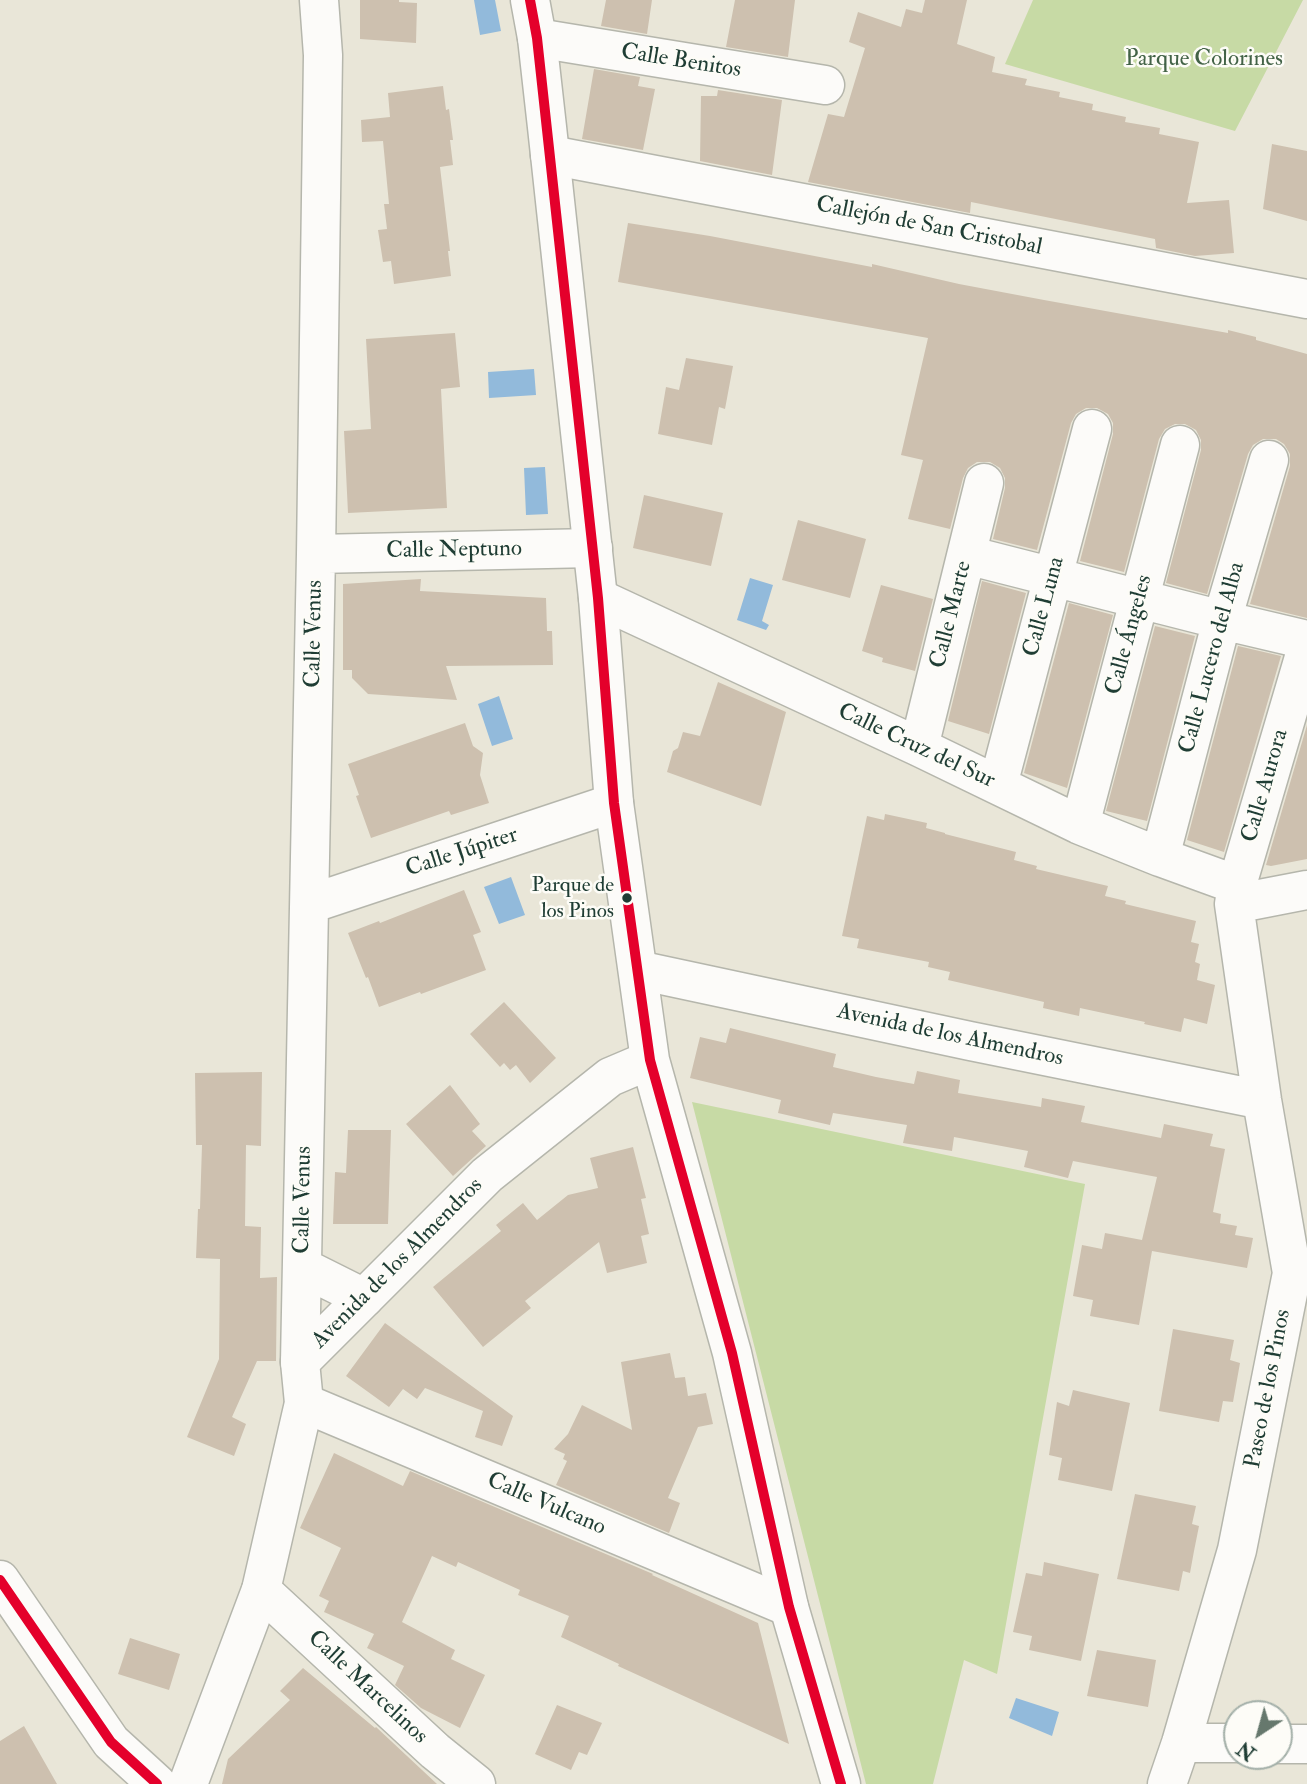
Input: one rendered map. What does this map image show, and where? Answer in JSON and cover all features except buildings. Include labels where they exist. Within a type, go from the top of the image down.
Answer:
[{"type":"street","name":"Calle Venus","points":[[300,1362],[323,55],[319,0]]},
{"type":"street","points":[[530,0],[537,38],[593,548],[614,803],[650,1060],[732,1353],[789,1607],[841,1784]]},
{"type":"street","name":"Calle Benitos","points":[[537,38],[825,85]]},
{"type":"street","name":"Callejón de San Cristobal","points":[[550,155],[1307,299]]},
{"type":"street","name":"Calle Luna","points":[[998,785],[1092,429]]},
{"type":"street","name":"Calle Ángeles","points":[[1080,825],[1180,445]]},
{"type":"street","name":"Calle Lucero del Alba","points":[[1160,858],[1222,620],[1269,460]]},
{"type":"street","name":"Calle Marte","points":[[919,747],[984,483]]},
{"type":"street","name":"Calle Neptuno","points":[[316,554],[593,548]]},
{"type":"street","points":[[967,555],[1307,640]]},
{"type":"street","name":"Calle Cruz del Sur","points":[[598,598],[1080,825],[1160,858],[1236,894]]},
{"type":"street","name":"Calle Aurora","points":[[1236,894],[1307,647]]},
{"type":"street","name":"Calle Júpiter","points":[[310,904],[614,803]]},
{"type":"street","points":[[1236,894],[1307,890]]},
{"type":"street","name":"Paseo de los Pinos","points":[[1167,1784],[1237,1550],[1292,1273],[1262,1100],[1236,894]]},
{"type":"street","name":"Avenida de los Almendros","points":[[638,970],[1262,1100]]},
{"type":"street","name":"Avenida de los Almendros","points":[[188,1784],[261,1590],[304,1403],[300,1362],[487,1175],[610,1077],[650,1060]]},
{"type":"street","name":"Calle Venus","points":[[302,1267],[364,1298]]},
{"type":"street","name":"Calle Vulcano","points":[[304,1403],[789,1607]]},
{"type":"street","points":[[0,1580],[111,1742],[157,1784]]},
{"type":"street","name":"Calle Marcelinos","points":[[261,1590],[435,1751],[476,1784]]},
{"type":"street","points":[[1181,1742],[1223,1743]]},
{"type":"green space","name":"Parque Colorines","points":[[1033,0],[1303,0],[1235,131],[1005,64]]},
{"type":"green space","points":[[692,1102],[1085,1184],[997,1674],[964,1660],[933,1784],[866,1784]]},
{"type":"water","points":[[474,0],[495,0],[501,31],[480,35]]},
{"type":"water","points":[[534,369],[536,395],[489,398],[488,372]]},
{"type":"water","points":[[545,467],[548,514],[526,515],[524,468]]},
{"type":"water","points":[[750,578],[773,585],[762,621],[769,625],[766,630],[737,620]]},
{"type":"water","points":[[499,696],[513,739],[492,746],[478,704]]},
{"type":"water","points":[[511,877],[525,915],[499,924],[484,887]]},
{"type":"water","points":[[1016,1698],[1059,1712],[1052,1736],[1009,1718]]},
{"type":"transit line","points":[[530,0],[537,38],[598,598],[614,803],[650,1060],[732,1353],[789,1607],[841,1784]]},
{"type":"transit line","points":[[0,1580],[111,1742],[157,1784]]},
{"type":"place","name":"Parque de los Pinos","points":[[627,898]]}]
